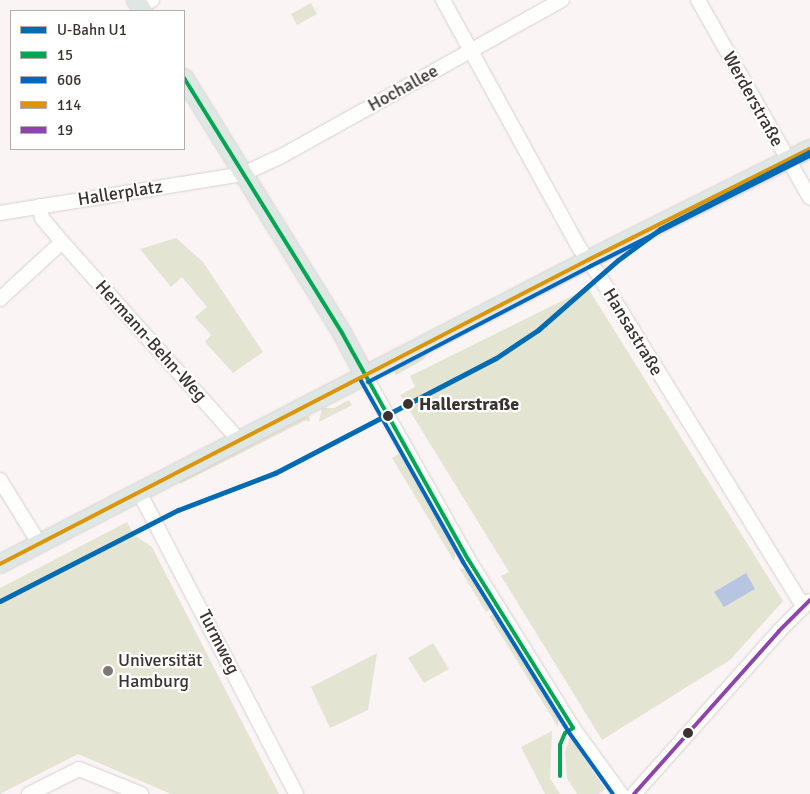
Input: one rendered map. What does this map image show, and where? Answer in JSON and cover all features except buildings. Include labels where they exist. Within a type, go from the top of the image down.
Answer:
[{"type":"main road","points":[[185,80],[342,333],[365,376]]},
{"type":"main road","points":[[0,564],[588,260],[810,149]]},
{"type":"street","name":"Hansastraße","points":[[443,0],[588,260],[807,603]]},
{"type":"street","name":"Hochallee","points":[[243,174],[278,158],[562,0]]},
{"type":"street","name":"Werderstraße","points":[[698,0],[810,198]]},
{"type":"street","name":"Hallerplatz","points":[[0,213],[243,174]]},
{"type":"street","points":[[0,299],[62,242],[42,218],[40,206]]},
{"type":"street","name":"Hermann-Behn-Weg","points":[[62,242],[240,441]]},
{"type":"street","points":[[365,376],[473,567],[573,728],[621,794]]},
{"type":"street","points":[[0,480],[39,544]]},
{"type":"street","name":"Turmweg","points":[[140,492],[296,794]]},
{"type":"street","points":[[634,794],[807,603]]},
{"type":"street","points":[[29,794],[79,770],[141,794]]},
{"type":"green space","points":[[311,3],[317,14],[297,25],[291,14]]},
{"type":"green space","points":[[176,238],[203,262],[263,352],[233,373],[205,342],[211,335],[195,317],[207,307],[182,277],[171,287],[140,249]]},
{"type":"green space","points":[[588,288],[783,601],[730,660],[602,740],[501,576],[509,572],[400,395],[415,387],[410,376]]},
{"type":"green space","points":[[431,350],[423,360],[396,375],[393,370]]},
{"type":"green space","points":[[349,400],[352,405],[319,422],[322,408],[334,408]]},
{"type":"green space","points":[[309,416],[310,421],[304,421],[180,484],[180,481]]},
{"type":"green space","points":[[399,454],[456,550],[454,561],[392,458]]},
{"type":"green space","name":"Universität Hamburg","points":[[127,522],[134,535],[152,547],[279,794],[171,794],[78,754],[0,794],[0,588]]},
{"type":"green space","points":[[459,568],[469,570],[492,606],[486,612]]},
{"type":"green space","points":[[496,614],[559,717],[558,727],[489,616]]},
{"type":"green space","points":[[433,643],[449,669],[424,683],[408,658]]},
{"type":"green space","points":[[377,653],[368,710],[330,728],[311,687]]},
{"type":"green space","points":[[552,731],[550,778],[560,794],[545,794],[521,747]]},
{"type":"green space","points":[[570,737],[605,789],[599,794],[577,794],[567,778],[565,752]]},
{"type":"water","points":[[746,573],[755,589],[724,607],[714,592]]},
{"type":"metro line","name":"U1","points":[[0,601],[178,510],[275,473],[496,358],[538,330],[618,260],[660,229],[810,152]]},
{"type":"transit line","name":"15","points":[[185,80],[342,333],[468,559],[573,728],[565,733],[560,745],[560,776]]},
{"type":"transit line","name":"114","points":[[0,564],[588,260],[810,149]]},
{"type":"transit line","name":"606","points":[[368,382],[591,266],[810,156]]},
{"type":"transit line","name":"606","points":[[360,379],[463,562],[568,731],[613,794]]},
{"type":"transit line","name":"19","points":[[634,794],[779,631],[810,600]]},
{"type":"place","name":"Hallerstraße","points":[[408,404]]},
{"type":"place","name":"Universität Hamburg","points":[[108,671]]}]
